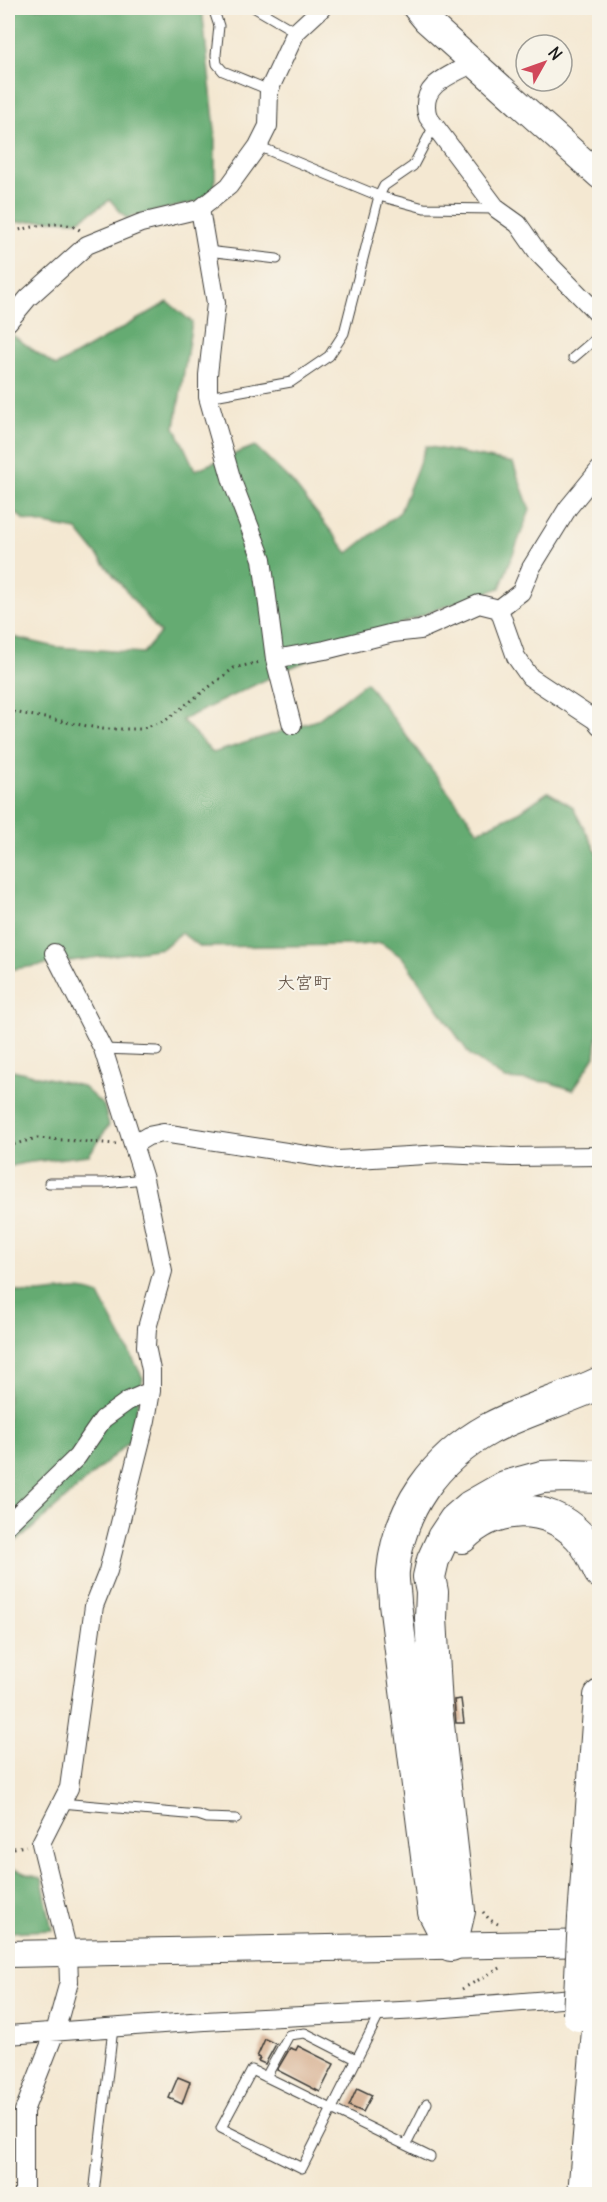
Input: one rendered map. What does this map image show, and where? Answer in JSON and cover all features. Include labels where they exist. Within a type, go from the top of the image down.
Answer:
[{"type":"highway","points":[[451,1945],[434,1912],[396,1603],[393,1573],[403,1526],[418,1493],[444,1461],[467,1442],[491,1428],[600,1383]]},
{"type":"highway","points":[[396,1603],[426,1531],[452,1499],[468,1486],[508,1465],[530,1459],[553,1457],[600,1459]]},
{"type":"highway","points":[[451,1945],[459,1911],[436,1707],[431,1618],[432,1592],[429,1577],[433,1560],[443,1538],[455,1520],[470,1507],[505,1486],[524,1480],[567,1476],[600,1478]]},
{"type":"highway","points":[[432,1592],[453,1549],[464,1535],[479,1522],[494,1515],[512,1511],[545,1513],[564,1523],[580,1537],[600,1572]]},
{"type":"highway","points":[[584,2194],[594,2009],[592,1930],[600,1696]]},
{"type":"highway","points":[[578,2194],[575,2181],[594,2009]]},
{"type":"street","points":[[8,322],[28,298],[87,245],[141,223],[200,209],[229,186],[258,146],[268,126],[269,90],[296,32],[322,8]]},
{"type":"street","points":[[416,8],[426,20],[474,63],[596,164]]},
{"type":"street","points":[[474,63],[441,80],[429,92],[424,106],[434,126],[497,209],[519,224],[539,254],[600,316]]},
{"type":"street","points":[[200,209],[216,303],[208,396],[232,481],[262,559],[275,658],[292,725]]},
{"type":"street","points":[[499,609],[521,592],[531,568],[568,508],[600,469]]},
{"type":"street","points":[[275,658],[325,650],[393,633],[420,630],[479,604],[499,609]]},
{"type":"street","points":[[499,609],[516,657],[530,677],[595,720],[600,726]]},
{"type":"street","points":[[24,2194],[16,2110],[55,2032],[69,1982],[68,1952],[41,1843],[69,1788],[94,1606],[108,1571],[152,1391],[146,1346],[147,1328],[163,1271],[144,1179],[103,1049],[54,953]]},
{"type":"street","points":[[133,1145],[148,1136],[163,1133],[339,1160],[443,1154],[511,1157],[600,1156]]},
{"type":"street","points":[[8,1524],[77,1457],[104,1419],[128,1401],[152,1391]]},
{"type":"street","points":[[8,1954],[530,1943],[592,1930]]},
{"type":"street","points":[[8,2034],[205,2020],[380,2012],[594,2009]]},
{"type":"lane","points":[[255,8],[296,32]]},
{"type":"lane","points":[[217,9],[219,26],[217,64],[223,71],[269,90]]},
{"type":"lane","points":[[208,396],[291,382],[329,356],[344,333],[379,196],[384,186],[413,166],[434,126]]},
{"type":"lane","points":[[258,146],[379,196],[424,208],[497,209]]},
{"type":"lane","points":[[207,251],[277,259]]},
{"type":"lane","points":[[573,358],[600,336]]},
{"type":"lane","points":[[103,1049],[157,1051]]},
{"type":"lane","points":[[49,1183],[105,1183],[144,1179]]},
{"type":"lane","points":[[61,1803],[236,1819]]},
{"type":"lane","points":[[380,2012],[356,2059],[332,2109],[302,2168],[221,2127],[252,2070],[266,2077],[332,2109],[406,2145],[430,2157]]},
{"type":"lane","points":[[94,2194],[113,2028]]},
{"type":"lane","points":[[266,2077],[289,2035],[305,2033],[356,2059]]},
{"type":"lane","points":[[406,2145],[428,2103]]},
{"type":"path","points":[[8,232],[62,223],[80,230],[87,245]]},
{"type":"path","points":[[8,711],[103,729],[141,729],[166,720],[234,668],[275,658]]},
{"type":"path","points":[[8,1146],[37,1138],[133,1145]]},
{"type":"path","points":[[461,1989],[511,1962],[530,1943]]},
{"type":"green space","points":[[8,8],[202,8],[215,130],[215,198],[126,218],[110,200],[78,221],[48,220],[8,223]]},
{"type":"green space","points":[[168,302],[192,322],[175,427],[195,470],[255,446],[293,483],[348,553],[400,512],[426,446],[513,463],[530,510],[500,588],[438,609],[292,667],[182,720],[213,753],[317,720],[366,682],[478,831],[519,812],[548,792],[572,806],[600,858],[600,1014],[595,1056],[573,1090],[548,1082],[505,1079],[470,1055],[403,958],[381,943],[201,947],[181,933],[163,948],[8,970],[8,636],[56,647],[143,653],[160,633],[77,530],[24,520],[8,506],[8,332],[56,366]]},
{"type":"green space","points":[[8,1069],[82,1086],[104,1106],[109,1125],[89,1155],[8,1167]]},
{"type":"green space","points":[[8,1288],[30,1293],[77,1290],[99,1295],[143,1378],[130,1441],[25,1535],[8,1546]]},
{"type":"green space","points":[[8,1867],[42,1879],[52,1930],[8,1932]]},
{"type":"building","points":[[461,1699],[464,1723],[456,1723],[454,1700]]},
{"type":"building","points":[[265,2039],[276,2044],[265,2064],[258,2061],[260,2058],[257,2057]]},
{"type":"building","points":[[298,2046],[334,2064],[320,2092],[277,2070],[290,2048],[296,2050]]},
{"type":"building","points":[[178,2077],[190,2082],[182,2104],[169,2098]]},
{"type":"building","points":[[357,2088],[372,2095],[363,2112],[349,2106]]},
{"type":"district","name":"大宮町","points":[[304,983]]}]
